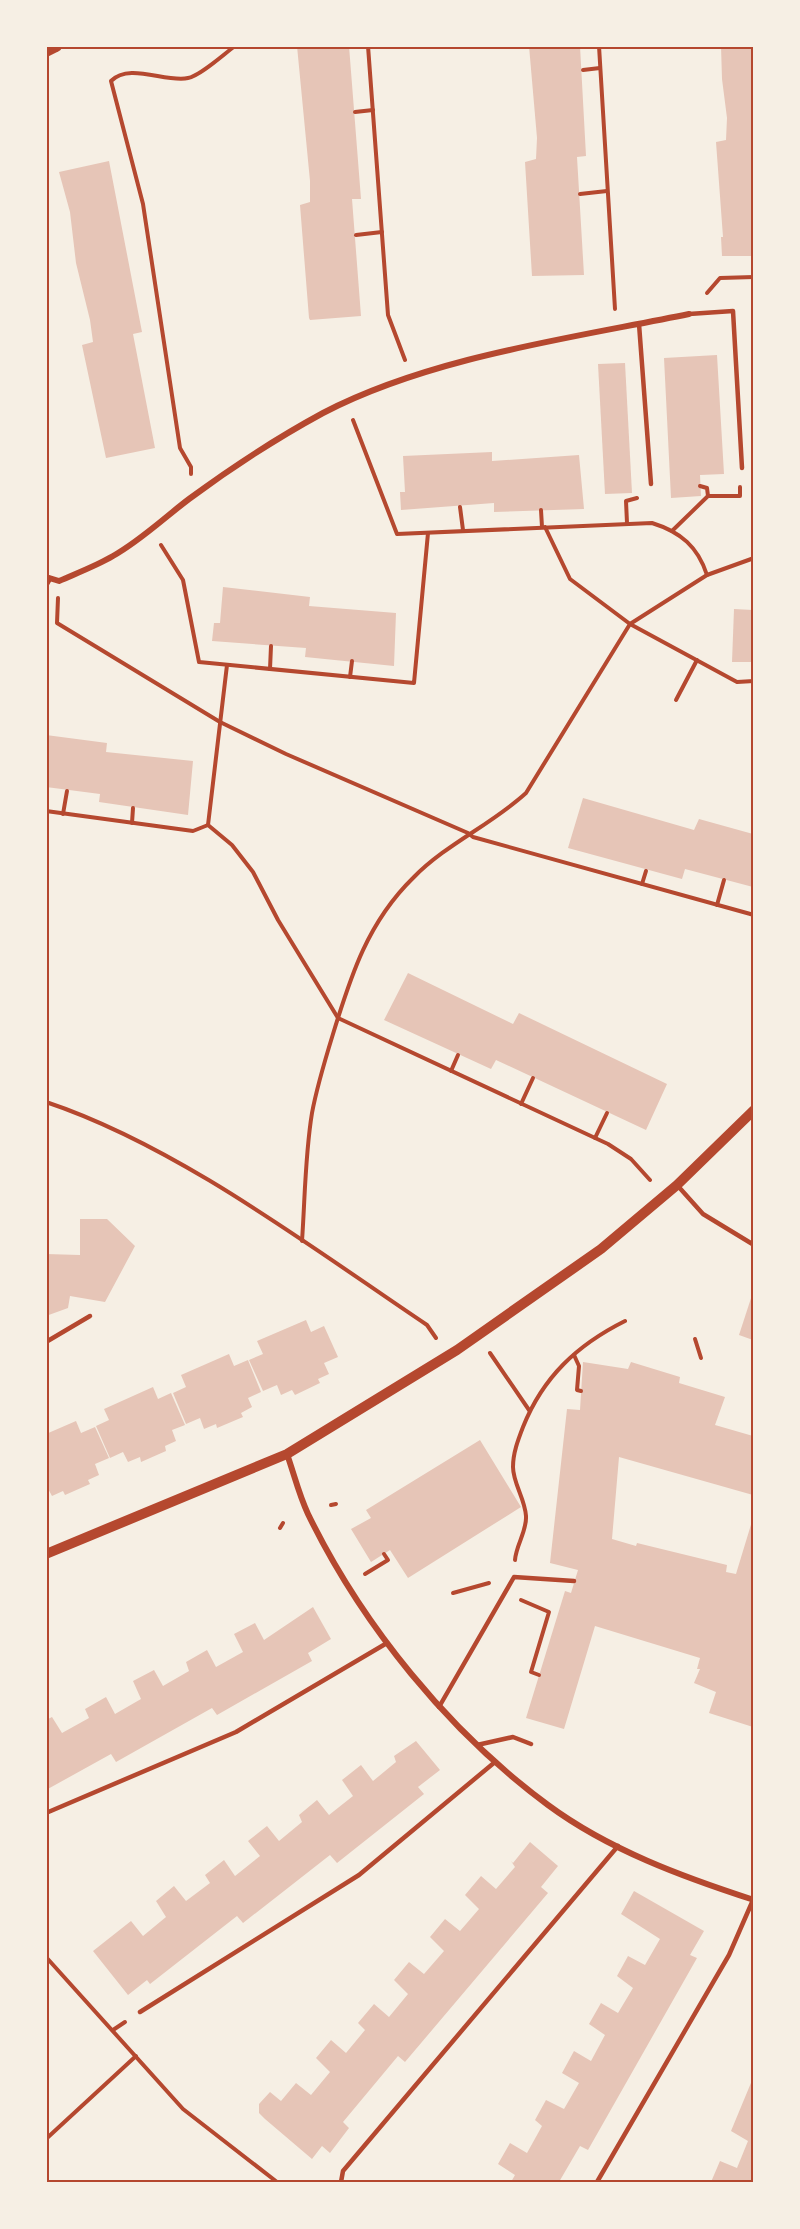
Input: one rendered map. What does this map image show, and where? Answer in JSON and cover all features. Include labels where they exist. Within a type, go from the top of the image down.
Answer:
[{"type":"main road","points":[[46,51],[56,46]]},
{"type":"street","points":[[48,578],[59,581],[113,556],[191,497],[262,450],[324,413],[412,378],[499,352],[689,314]]},
{"type":"street","points":[[46,1554],[287,1454],[478,1336],[601,1249],[677,1185],[753,1110]]},
{"type":"street","points":[[287,1454],[307,1513],[341,1573],[387,1643],[439,1707],[477,1745],[549,1805],[618,1846],[687,1878],[753,1900]]},
{"type":"lane","points":[[689,314],[734,311],[742,468]]},
{"type":"lane","points":[[639,324],[651,484]]},
{"type":"lane","points":[[46,586],[48,578]]},
{"type":"lane","points":[[677,1185],[703,1214],[753,1245]]},
{"type":"lane","points":[[46,1342],[90,1317]]},
{"type":"lane","points":[[439,1707],[507,1594],[514,1577],[574,1581]]},
{"type":"lane","points":[[46,1813],[236,1732],[387,1643]]},
{"type":"lane","points":[[477,1745],[513,1737],[531,1744]]},
{"type":"lane","points":[[140,2012],[359,1875],[495,1762]]},
{"type":"lane","points":[[341,2182],[343,2171],[618,1846]]},
{"type":"lane","points":[[597,2182],[729,1955],[753,1900]]},
{"type":"path","points":[[191,497],[191,467],[180,448],[143,204],[111,81],[115,76],[128,74],[189,78],[235,46]]},
{"type":"path","points":[[368,46],[388,315],[412,378]]},
{"type":"path","points":[[599,46],[616,329]]},
{"type":"path","points":[[583,70],[600,68]]},
{"type":"path","points":[[355,112],[373,110]]},
{"type":"path","points":[[580,194],[608,191]]},
{"type":"path","points":[[356,235],[382,232]]},
{"type":"path","points":[[689,314],[720,278],[753,277]]},
{"type":"path","points":[[355,424],[397,534],[652,523],[672,531],[698,551],[707,575]]},
{"type":"path","points":[[672,531],[708,496],[740,496],[740,485]]},
{"type":"path","points":[[700,486],[707,488],[708,496]]},
{"type":"path","points":[[627,523],[626,501],[637,500]]},
{"type":"path","points":[[460,507],[463,530]]},
{"type":"path","points":[[541,510],[543,527],[570,579],[630,624],[736,682],[753,681]]},
{"type":"path","points":[[173,565],[183,580],[199,662],[414,683],[429,533]]},
{"type":"path","points":[[302,1241],[311,1115],[351,973],[380,917],[415,875],[468,833],[510,807],[526,793],[630,624],[707,575],[753,558]]},
{"type":"path","points":[[57,623],[220,722],[286,754],[473,837],[753,915]]},
{"type":"path","points":[[270,669],[271,646]]},
{"type":"path","points":[[675,700],[697,660]]},
{"type":"path","points":[[350,677],[352,661]]},
{"type":"path","points":[[208,825],[227,665]]},
{"type":"path","points":[[63,814],[67,791]]},
{"type":"path","points":[[132,823],[133,808]]},
{"type":"path","points":[[46,811],[192,831],[208,825]]},
{"type":"path","points":[[208,825],[232,845],[253,872],[278,920],[338,1018],[618,1149],[640,1170]]},
{"type":"path","points":[[642,884],[646,871]]},
{"type":"path","points":[[717,905],[724,880]]},
{"type":"path","points":[[451,1071],[458,1055]]},
{"type":"path","points":[[521,1104],[533,1078]]},
{"type":"path","points":[[46,1102],[113,1129],[186,1168],[302,1241],[427,1325],[433,1334]]},
{"type":"path","points":[[595,1138],[607,1113]]},
{"type":"path","points":[[453,1593],[514,1577],[515,1553],[526,1518],[523,1496],[512,1470],[513,1457],[529,1411],[545,1382],[573,1355],[602,1332],[625,1321]]},
{"type":"path","points":[[695,1339],[701,1358]]},
{"type":"path","points":[[490,1353],[529,1411]]},
{"type":"path","points":[[573,1355],[579,1366],[577,1390],[581,1391]]},
{"type":"path","points":[[280,1528],[283,1523]]},
{"type":"path","points":[[362,1576],[388,1560],[384,1554]]},
{"type":"path","points":[[507,1594],[549,1612],[531,1672],[539,1675]]},
{"type":"path","points":[[46,1957],[183,2109],[277,2182]]},
{"type":"path","points":[[46,2139],[136,2055]]},
{"type":"building","points":[[297,46],[349,46],[361,199],[352,199],[361,316],[310,320],[309,318],[300,205],[310,202],[310,181]]},
{"type":"building","points":[[529,46],[580,46],[586,156],[577,157],[584,275],[532,276],[525,162],[536,159],[537,138]]},
{"type":"building","points":[[721,46],[753,46],[753,256],[722,256],[721,237],[723,237],[716,142],[726,140],[727,118]]},
{"type":"building","points":[[109,161],[142,332],[133,334],[155,448],[106,458],[82,345],[93,342],[90,320],[76,263],[70,212],[59,172]]},
{"type":"building","points":[[717,355],[724,474],[700,475],[701,496],[671,498],[664,358]]},
{"type":"building","points":[[625,363],[632,493],[605,494],[598,364]]},
{"type":"building","points":[[492,452],[492,461],[579,455],[584,509],[494,512],[494,503],[401,510],[400,492],[405,492],[403,456]]},
{"type":"building","points":[[223,587],[310,597],[309,606],[396,613],[394,666],[305,657],[306,648],[212,641],[214,623],[220,623]]},
{"type":"building","points":[[734,609],[753,610],[753,662],[732,662]]},
{"type":"building","points":[[46,735],[107,743],[106,752],[193,761],[188,815],[99,802],[100,794],[46,787]]},
{"type":"building","points":[[583,798],[694,830],[699,819],[753,834],[753,887],[685,869],[682,879],[568,848]]},
{"type":"building","points":[[408,973],[513,1024],[519,1013],[667,1084],[646,1130],[496,1060],[491,1069],[384,1020]]},
{"type":"building","points":[[80,1219],[107,1219],[135,1246],[105,1302],[70,1296],[68,1308],[46,1316],[46,1254],[80,1255]]},
{"type":"building","points":[[753,1292],[753,1340],[739,1335]]},
{"type":"building","points":[[306,1320],[311,1332],[324,1326],[338,1357],[324,1363],[329,1374],[318,1379],[320,1383],[295,1395],[292,1390],[281,1395],[277,1385],[263,1391],[249,1360],[263,1354],[257,1341]]},
{"type":"building","points":[[229,1354],[234,1366],[248,1360],[261,1392],[248,1398],[252,1407],[241,1413],[243,1417],[217,1428],[216,1424],[204,1429],[200,1418],[186,1424],[173,1393],[186,1387],[181,1375]]},
{"type":"building","points":[[583,1362],[628,1369],[631,1362],[680,1377],[679,1383],[725,1397],[715,1425],[753,1436],[753,1495],[619,1457],[612,1539],[727,1565],[726,1572],[736,1574],[753,1518],[753,1727],[709,1713],[716,1692],[694,1683],[700,1669],[697,1669],[700,1658],[595,1626],[564,1729],[526,1718],[565,1591],[571,1593],[578,1570],[550,1563],[567,1409],[580,1410]]},
{"type":"building","points":[[153,1387],[158,1399],[171,1393],[185,1425],[172,1430],[176,1441],[165,1446],[166,1451],[141,1462],[140,1457],[128,1462],[123,1452],[110,1458],[96,1426],[109,1420],[104,1409]]},
{"type":"building","points":[[76,1421],[81,1433],[95,1427],[109,1458],[95,1464],[99,1475],[88,1480],[90,1484],[65,1495],[63,1491],[52,1496],[46,1485],[46,1434]]},
{"type":"building","points":[[480,1440],[521,1507],[408,1578],[390,1550],[371,1562],[351,1529],[371,1518],[366,1510]]},
{"type":"building","points":[[313,1607],[331,1639],[308,1653],[312,1661],[217,1715],[212,1708],[116,1762],[111,1754],[46,1790],[46,1720],[52,1717],[62,1733],[89,1718],[85,1709],[106,1697],[115,1714],[141,1699],[133,1681],[154,1670],[163,1686],[189,1671],[186,1662],[207,1650],[216,1667],[243,1652],[234,1634],[255,1623],[264,1640]]},
{"type":"building","points":[[416,1741],[440,1770],[418,1787],[424,1794],[337,1863],[330,1855],[243,1923],[237,1916],[150,1984],[147,1980],[128,1995],[93,1951],[131,1921],[143,1936],[166,1917],[156,1901],[174,1886],[186,1901],[210,1883],[205,1875],[224,1860],[235,1876],[260,1856],[248,1841],[267,1826],[279,1841],[302,1822],[299,1815],[317,1800],[329,1815],[353,1796],[342,1780],[361,1765],[373,1781],[396,1762],[394,1756]]},
{"type":"building","points":[[530,1842],[558,1866],[541,1887],[548,1893],[405,2062],[398,2056],[343,2122],[349,2128],[330,2153],[322,2146],[312,2159],[259,2113],[259,2104],[270,2092],[281,2101],[296,2083],[311,2095],[330,2072],[316,2058],[331,2040],[346,2053],[365,2030],[358,2023],[374,2004],[389,2017],[408,1994],[394,1980],[409,1962],[424,1974],[444,1951],[430,1937],[445,1919],[460,1931],[479,1909],[465,1895],[481,1876],[496,1889],[515,1867],[511,1861],[513,1863]]},
{"type":"building","points":[[634,1891],[704,1931],[690,1955],[697,1958],[588,2150],[580,2146],[559,2182],[511,2182],[515,2175],[498,2164],[510,2143],[527,2153],[542,2126],[535,2120],[546,2100],[564,2109],[579,2083],[562,2073],[574,2051],[591,2061],[605,2035],[589,2024],[601,2003],[618,2013],[633,1988],[617,1976],[628,1956],[645,1965],[660,1939],[621,1914]]},
{"type":"building","points":[[753,2078],[753,2182],[711,2182],[720,2161],[737,2168],[748,2141],[731,2131]]}]
